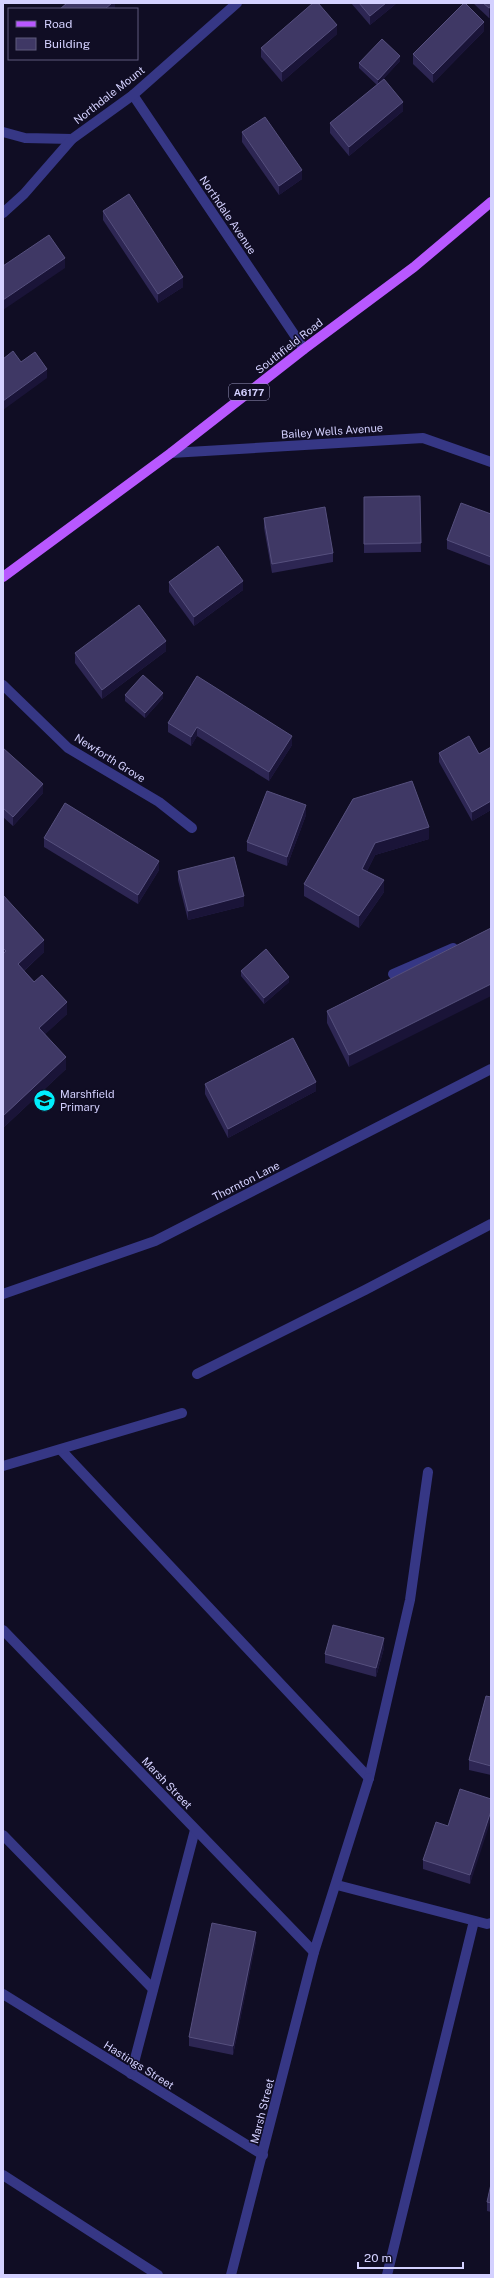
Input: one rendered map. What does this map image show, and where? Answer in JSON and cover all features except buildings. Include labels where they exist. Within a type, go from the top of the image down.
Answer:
[{"type":"main road","name":"Southfield Road","points":[[3,577],[171,453],[304,348],[414,267],[491,202]]},
{"type":"street","name":"Northdale Mount","points":[[3,213],[24,194],[72,139],[133,95],[237,3]]},
{"type":"street","name":"Northdale Avenue","points":[[133,95],[304,348]]},
{"type":"street","points":[[3,132],[25,138],[72,139]]},
{"type":"street","name":"Bailey Wells Avenue","points":[[171,453],[423,438],[491,462]]},
{"type":"street","name":"Newforth Grove","points":[[3,685],[68,748],[158,802],[192,828]]},
{"type":"street","points":[[393,974],[463,943]]},
{"type":"street","name":"Thornton Lane","points":[[3,1294],[155,1241],[491,1069]]},
{"type":"street","points":[[197,1374],[365,1290],[491,1224]]},
{"type":"street","points":[[3,1466],[182,1413]]},
{"type":"street","points":[[61,1450],[369,1778]]},
{"type":"street","name":"Marsh Street","points":[[231,2275],[314,1952],[369,1778],[396,1669],[410,1600],[428,1472]]},
{"type":"street","name":"Marsh Street","points":[[3,1630],[314,1952]]},
{"type":"street","points":[[131,2074],[196,1830]]},
{"type":"street","points":[[3,1835],[153,1989]]},
{"type":"street","points":[[336,1885],[474,1921],[487,1924],[491,1923]]},
{"type":"street","points":[[387,2275],[474,1921]]},
{"type":"street","name":"Hastings Street","points":[[3,1994],[263,2155]]},
{"type":"street","points":[[3,2175],[158,2275]]},
{"type":"place","name":"Marshfield Primary","points":[[44,1100]]}]
